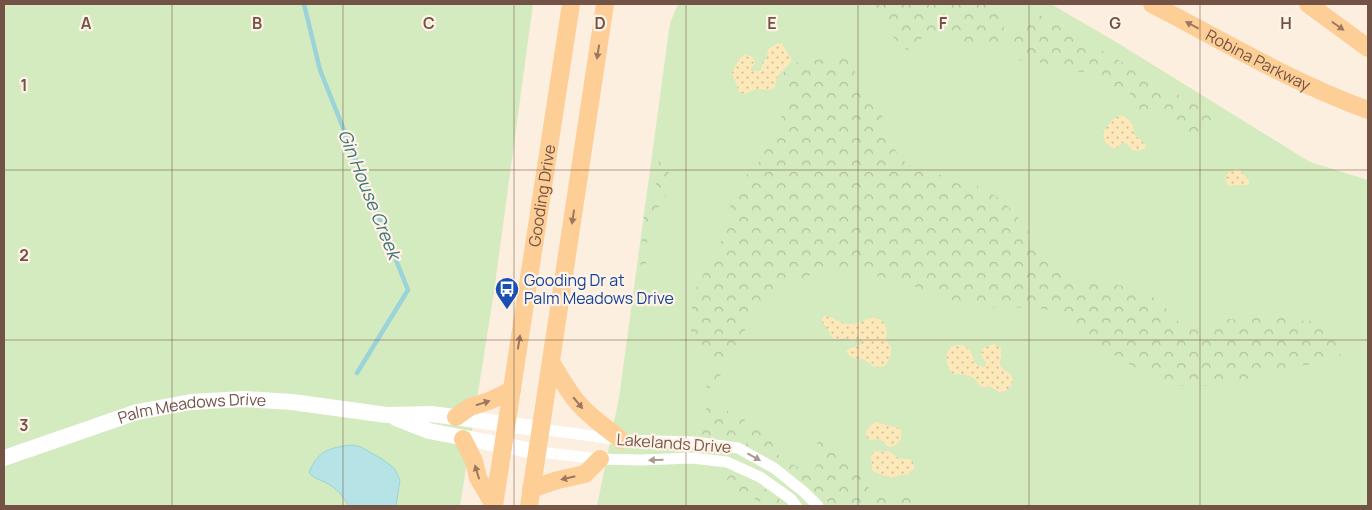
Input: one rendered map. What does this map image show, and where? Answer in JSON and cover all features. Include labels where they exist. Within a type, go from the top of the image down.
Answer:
[{"type":"main road","name":"Gooding Drive","points":[[494,505],[571,4]]},
{"type":"main road","points":[[530,498],[605,4]]},
{"type":"main road","name":"Robina Parkway","points":[[1152,4],[1266,64],[1313,87],[1368,110]]},
{"type":"main road","points":[[1308,4],[1368,48]]},
{"type":"main road","points":[[551,362],[578,404],[621,440]]},
{"type":"main road","points":[[456,418],[470,407],[489,402],[512,390]]},
{"type":"main road","points":[[463,439],[474,461],[478,478],[494,505]]},
{"type":"main road","points":[[530,498],[558,480],[585,474],[600,459]]},
{"type":"street","name":"Palm Meadows Drive","points":[[4,458],[137,412],[191,402],[244,399],[292,402],[387,415],[432,414],[540,429]]},
{"type":"street","name":"Palm Meadows Drive","points":[[387,415],[429,432],[538,452]]},
{"type":"street","name":"Lakelands Drive","points":[[540,429],[621,440],[694,442],[738,448],[774,468],[818,506]]},
{"type":"street","name":"Lakelands Drive","points":[[538,452],[600,459],[692,458],[727,462],[760,477],[791,499],[796,506]]},
{"type":"green space","points":[[4,4],[533,4],[494,292],[460,506],[4,506]]},
{"type":"green space","points":[[678,4],[1051,4],[1310,162],[1368,180],[1368,506],[597,506],[619,398],[670,23]]},
{"type":"green space","points":[[867,4],[990,4],[1005,31],[1006,43],[1004,49],[981,46],[967,50],[955,46],[943,32],[933,31],[925,33],[915,47],[907,50],[892,36],[884,23]]},
{"type":"green space","points":[[1035,12],[1220,119],[1206,133],[1187,141],[1168,119],[1141,112],[1135,106],[1128,91],[1110,85],[1094,74],[1064,72],[1043,63],[1020,60],[1014,54],[1013,49],[1016,31],[1025,17]]},
{"type":"green space","points":[[844,52],[863,89],[882,116],[891,144],[902,160],[924,172],[974,184],[997,197],[1015,213],[1045,257],[1057,269],[1089,283],[1127,286],[1141,290],[1153,297],[1170,312],[1184,328],[1198,330],[1226,319],[1239,320],[1279,314],[1288,319],[1321,320],[1335,332],[1341,359],[1288,367],[1231,384],[1188,387],[1164,382],[1123,361],[1097,343],[1078,325],[1059,312],[1039,308],[984,307],[949,303],[916,287],[888,278],[842,270],[816,272],[775,293],[763,304],[738,340],[723,372],[710,388],[706,389],[711,359],[702,344],[693,337],[691,331],[693,314],[690,297],[700,284],[711,253],[726,234],[731,198],[735,189],[760,161],[775,125],[784,113],[793,93],[789,87],[778,84],[780,76],[793,63],[800,63],[806,59],[829,58]]},
{"type":"green space","points":[[658,155],[661,156],[667,168],[669,185],[649,228],[646,266],[642,270],[640,262],[644,214],[654,194],[659,165]]},
{"type":"green space","points":[[708,401],[718,403],[733,415],[745,419],[737,442],[701,434]]},
{"type":"green space","points":[[752,422],[768,434],[775,453],[808,474],[814,472],[817,464],[815,448],[817,443],[822,440],[829,442],[844,458],[859,468],[867,486],[873,492],[900,492],[912,496],[921,506],[833,506],[786,469],[746,446]]},
{"type":"green space","points":[[730,472],[760,486],[787,506],[764,506],[763,503],[725,485]]},
{"type":"sand","points":[[778,43],[782,44],[792,60],[779,74],[775,87],[770,90],[756,89],[745,94],[740,93],[732,72],[740,58],[745,55],[751,56],[755,60],[755,64],[750,69],[752,71],[760,71],[762,63],[767,58],[768,49]]},
{"type":"sand","points":[[1120,115],[1130,121],[1133,125],[1134,134],[1146,145],[1145,148],[1133,151],[1123,142],[1117,148],[1112,148],[1105,142],[1103,132],[1112,120]]},
{"type":"sand","points":[[1236,169],[1240,170],[1249,181],[1249,184],[1230,186],[1227,184],[1225,179],[1227,174]]},
{"type":"sand","points":[[824,316],[849,324],[872,318],[880,319],[885,325],[887,341],[891,347],[889,359],[885,366],[878,367],[863,359],[853,358],[849,355],[846,351],[862,344],[862,340],[860,338],[852,341],[845,338],[836,340],[822,322]]},
{"type":"sand","points":[[993,344],[1000,348],[1002,352],[1001,366],[1013,378],[1011,386],[1001,393],[991,387],[981,387],[972,377],[953,373],[948,368],[946,356],[952,347],[957,345],[966,346],[975,363],[985,367],[986,363],[981,356],[981,352],[983,348]]},
{"type":"sand","points":[[876,422],[901,430],[899,442],[894,446],[888,447],[880,439],[870,440],[866,432]]},
{"type":"sand","points":[[889,451],[898,458],[910,459],[913,462],[914,469],[907,475],[891,478],[876,472],[872,470],[871,458],[873,452]]},
{"type":"water","points":[[353,445],[361,447],[394,468],[400,480],[396,506],[349,506],[336,489],[309,473],[320,455],[331,449]]},
{"type":"waterway","name":"Gin House Creek","points":[[304,4],[320,70],[408,290],[357,373]]},
{"type":"place","name":"Gooding Dr at Palm Meadows Drive","points":[[507,310]]}]
